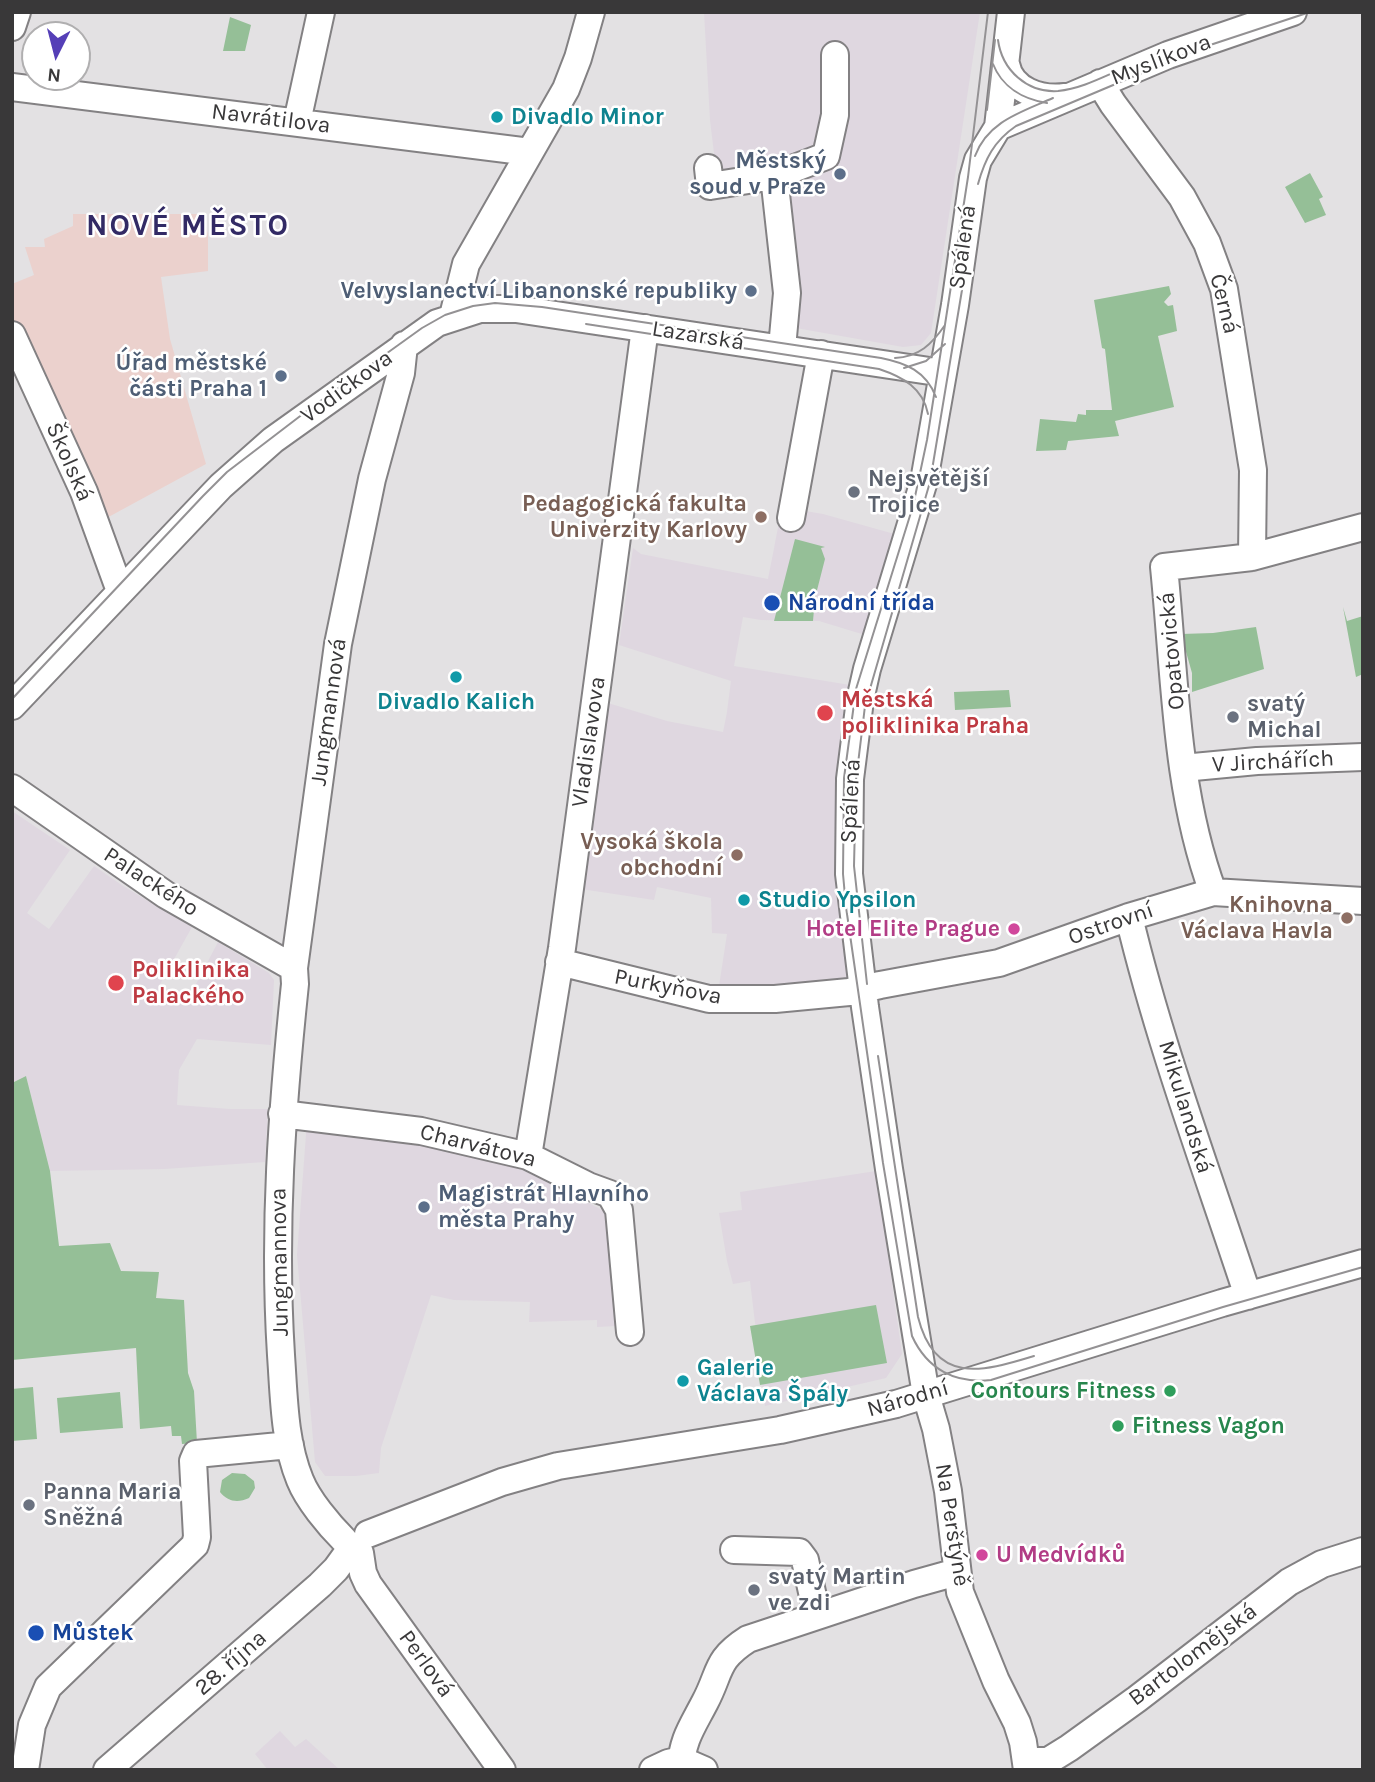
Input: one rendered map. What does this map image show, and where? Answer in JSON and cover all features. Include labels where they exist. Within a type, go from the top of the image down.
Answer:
[{"type":"street","points":[[12,27],[17,12]]},
{"type":"street","points":[[297,122],[321,12]]},
{"type":"street","name":"Spálená","points":[[926,1395],[862,989],[849,874],[850,788],[864,681],[925,481],[973,178],[984,147],[998,127],[1011,12]]},
{"type":"street","name":"Myslíkova","points":[[998,127],[1197,44],[1293,12]]},
{"type":"street","points":[[453,316],[466,264],[566,89],[578,58],[581,14]]},
{"type":"street","points":[[708,168],[710,186],[774,176],[826,156],[835,115],[835,55]]},
{"type":"street","name":"Myslíkova","points":[[1006,64],[1011,79],[1028,91],[1043,97],[1070,97]]},
{"type":"street","name":"Černá","points":[[1100,83],[1182,197],[1207,243],[1224,289],[1253,470],[1252,556]]},
{"type":"street","name":"Navrátilova","points":[[12,87],[530,152]]},
{"type":"street","points":[[774,176],[787,293],[782,348]]},
{"type":"street","name":"Lazarská","points":[[453,316],[480,309],[516,309],[943,373]]},
{"type":"street","name":"Vodičkova","points":[[13,704],[221,486],[273,440],[404,345],[437,323],[453,316]]},
{"type":"street","name":"Vladislavova","points":[[528,1156],[559,962],[645,328]]},
{"type":"street","name":"Školská","points":[[12,335],[84,492],[120,591]]},
{"type":"street","name":"Jungmannová","points":[[294,968],[338,644],[378,457],[401,373],[404,345]]},
{"type":"street","points":[[791,518],[821,354]]},
{"type":"street","name":"Opatovická","points":[[1213,892],[1205,870],[1183,768],[1164,567],[1252,556],[1363,527]]},
{"type":"street","name":"V Jirchářích","points":[[1183,768],[1257,761],[1363,757]]},
{"type":"street","name":"Palackého","points":[[12,788],[166,895],[294,968]]},
{"type":"street","name":"Ostrovní","points":[[862,989],[999,963],[1129,917],[1213,892],[1363,901]]},
{"type":"street","name":"Mikulandská","points":[[1129,917],[1189,1121],[1248,1296]]},
{"type":"street","name":"Purkyňova","points":[[559,962],[709,999],[775,999],[862,989]]},
{"type":"street","name":"Jungmannova","points":[[294,968],[295,984],[282,1114],[276,1250],[285,1413],[290,1445],[304,1488],[318,1511],[355,1545]]},
{"type":"street","name":"Charvátova","points":[[282,1114],[421,1131],[528,1156],[587,1186],[610,1194],[619,1210],[630,1332]]},
{"type":"street","name":"Národní","points":[[355,1545],[502,1482],[558,1466],[780,1430],[926,1395],[1363,1263]]},
{"type":"street","name":"Na Perštýně","points":[[926,1395],[936,1429],[948,1491],[960,1592],[996,1681],[1017,1723],[1027,1765]]},
{"type":"street","points":[[25,1770],[32,1725],[48,1687],[195,1545],[197,1537],[193,1461],[196,1454],[290,1445]]},
{"type":"street","name":"28. října","points":[[107,1770],[320,1585],[337,1569],[355,1545]]},
{"type":"street","name":"Perlová","points":[[355,1545],[368,1584],[502,1770]]},
{"type":"street","points":[[734,1550],[799,1552],[805,1560],[817,1615]]},
{"type":"street","name":"Bartolomějská","points":[[1027,1765],[1048,1760],[1069,1748],[1289,1582],[1322,1564],[1363,1551]]},
{"type":"street","points":[[653,1770],[668,1763],[688,1767],[687,1733],[706,1701],[720,1664],[730,1652],[748,1639],[957,1572]]},
{"type":"shaded area","points":[[704,12],[980,12],[931,333],[921,345],[903,347],[779,325],[762,169],[717,178],[710,120]]},
{"type":"shaded area","points":[[73,214],[204,214],[208,236],[208,271],[161,277],[170,339],[206,464],[103,520],[12,316],[12,284],[34,275],[25,247],[45,247],[44,239],[73,226]]},
{"type":"shaded area","points":[[782,507],[823,514],[898,535],[865,635],[819,621],[743,617],[734,666],[850,685],[839,746],[838,886],[849,986],[719,986],[727,934],[712,933],[711,898],[657,887],[654,900],[581,889],[608,703],[667,721],[723,732],[727,712],[731,681],[619,645],[633,548],[641,554],[768,579]]},
{"type":"shaded area","points":[[12,811],[70,850],[27,913],[49,929],[94,866],[192,927],[158,988],[186,1003],[218,942],[269,973],[274,980],[271,1045],[197,1039],[179,1070],[177,1105],[268,1109],[265,1162],[164,1169],[50,1171],[26,1076],[12,1083]]},
{"type":"shaded area","points":[[307,1121],[380,1129],[516,1166],[608,1213],[616,1326],[597,1327],[597,1320],[529,1322],[530,1302],[454,1300],[431,1295],[381,1448],[379,1473],[325,1476],[315,1462],[297,1255]]},
{"type":"shaded area","points":[[876,1171],[902,1354],[886,1378],[765,1406],[750,1281],[733,1284],[719,1213],[742,1210],[740,1192]]},
{"type":"shaded area","points":[[280,1731],[295,1747],[306,1739],[340,1770],[268,1770],[255,1754]]},
{"type":"green space","points":[[230,17],[251,25],[245,51],[223,51]]},
{"type":"green space","points":[[1310,173],[1323,197],[1319,199],[1326,215],[1305,223],[1285,187]]},
{"type":"green space","points":[[1169,286],[1171,294],[1164,302],[1168,306],[1173,305],[1177,331],[1158,336],[1174,407],[1115,421],[1119,436],[1068,441],[1066,450],[1036,451],[1040,419],[1076,422],[1078,414],[1086,415],[1086,410],[1112,410],[1105,349],[1102,348],[1094,300]]},
{"type":"green space","points":[[795,539],[825,547],[821,548],[825,559],[815,598],[813,621],[774,621]]},
{"type":"green space","points":[[1343,607],[1347,621],[1363,616],[1363,674],[1356,677]]},
{"type":"green space","points":[[1256,627],[1264,669],[1192,692],[1192,673],[1181,634]]},
{"type":"green space","points":[[1009,690],[1011,707],[955,710],[954,692]]},
{"type":"green space","points":[[26,1076],[50,1171],[59,1246],[110,1243],[121,1271],[159,1272],[156,1298],[184,1300],[188,1373],[194,1391],[197,1443],[182,1444],[181,1436],[172,1436],[171,1426],[140,1429],[136,1348],[12,1360],[12,1083]]},
{"type":"green space","points":[[876,1305],[887,1363],[760,1385],[750,1326]]},
{"type":"green space","points":[[33,1387],[37,1439],[12,1441],[12,1389]]},
{"type":"green space","points":[[120,1392],[123,1428],[60,1433],[57,1398]]},
{"type":"green space","points":[[232,1473],[245,1474],[254,1481],[255,1488],[249,1498],[233,1501],[220,1492],[222,1480]]},
{"type":"tram line","points":[[988,12],[968,177],[927,440],[913,506],[856,689],[844,778],[843,874],[846,907],[883,1163],[912,1336],[918,1348],[944,1372],[954,1377],[991,1380],[1223,1307],[1363,1267]]},
{"type":"tram line","points":[[978,184],[991,151],[1016,126],[1201,48],[1310,12]]},
{"type":"tram line","points":[[987,110],[995,40]]},
{"type":"tram line","points":[[998,40],[1000,51],[1011,70],[1026,84],[1036,88],[1047,91],[1065,90],[1115,72]]},
{"type":"tram line","points":[[993,64],[1002,79],[1014,91],[1047,103]]},
{"type":"tram line","points":[[975,156],[988,134],[997,126],[1018,113],[1053,98]]},
{"type":"tram line","points":[[867,984],[854,866],[856,780],[865,706],[930,482],[962,290]]},
{"type":"tram line","points":[[12,699],[227,472],[312,407],[422,328],[445,315],[473,306],[495,303],[542,307],[881,358],[914,370],[927,381],[936,397]]},
{"type":"tram line","points":[[586,324],[879,369],[917,390],[928,414]]},
{"type":"tram line","points":[[895,358],[918,352],[935,338],[945,325]]},
{"type":"tram line","points":[[904,368],[926,361],[945,344]]},
{"type":"tram line","points":[[878,1056],[918,1317],[926,1339],[936,1354],[948,1363],[963,1368],[979,1369],[1034,1356]]},
{"type":"place","name":"Divadlo Minor","points":[[497,117]]},
{"type":"place","name":"Městský soud v Praze","points":[[840,174]]},
{"type":"place","name":"Velvyslanectví Libanonské republiky","points":[[751,291]]},
{"type":"place","name":"Úřad městské části Praha 1","points":[[281,376]]},
{"type":"place","name":"Nejsvětější Trojice","points":[[854,492]]},
{"type":"place","name":"Pedagogická fakulta Univerzity Karlovy","points":[[761,517]]},
{"type":"place","name":"Národní třída","points":[[772,603]]},
{"type":"place","name":"Divadlo Kalich","points":[[456,677]]},
{"type":"place","name":"Městská poliklinika Praha","points":[[825,713]]},
{"type":"place","name":"svatý Michal","points":[[1233,717]]},
{"type":"place","name":"Vysoká škola obchodní","points":[[737,855]]},
{"type":"place","name":"Studio Ypsilon","points":[[744,900]]},
{"type":"place","name":"Knihovna Václava Havla","points":[[1347,918]]},
{"type":"place","name":"Hotel Elite Prague","points":[[1014,929]]},
{"type":"place","name":"Poliklinika Palackého","points":[[116,983]]},
{"type":"place","name":"Magistrát Hlavního města Prahy","points":[[424,1207]]},
{"type":"place","name":"Galerie Václava Špály","points":[[683,1381]]},
{"type":"place","name":"Contours Fitness","points":[[1170,1391]]},
{"type":"place","name":"Fitness Vagon","points":[[1118,1426]]},
{"type":"place","name":"Panna Maria Sněžná","points":[[29,1505]]},
{"type":"place","name":"U Medvídků","points":[[982,1555]]},
{"type":"place","name":"svatý Martin ve zdi","points":[[754,1590]]},
{"type":"place","name":"Můstek","points":[[36,1633]]},
{"type":"district","name":"NOVÉ MĚSTO","points":[[188,226]]}]
